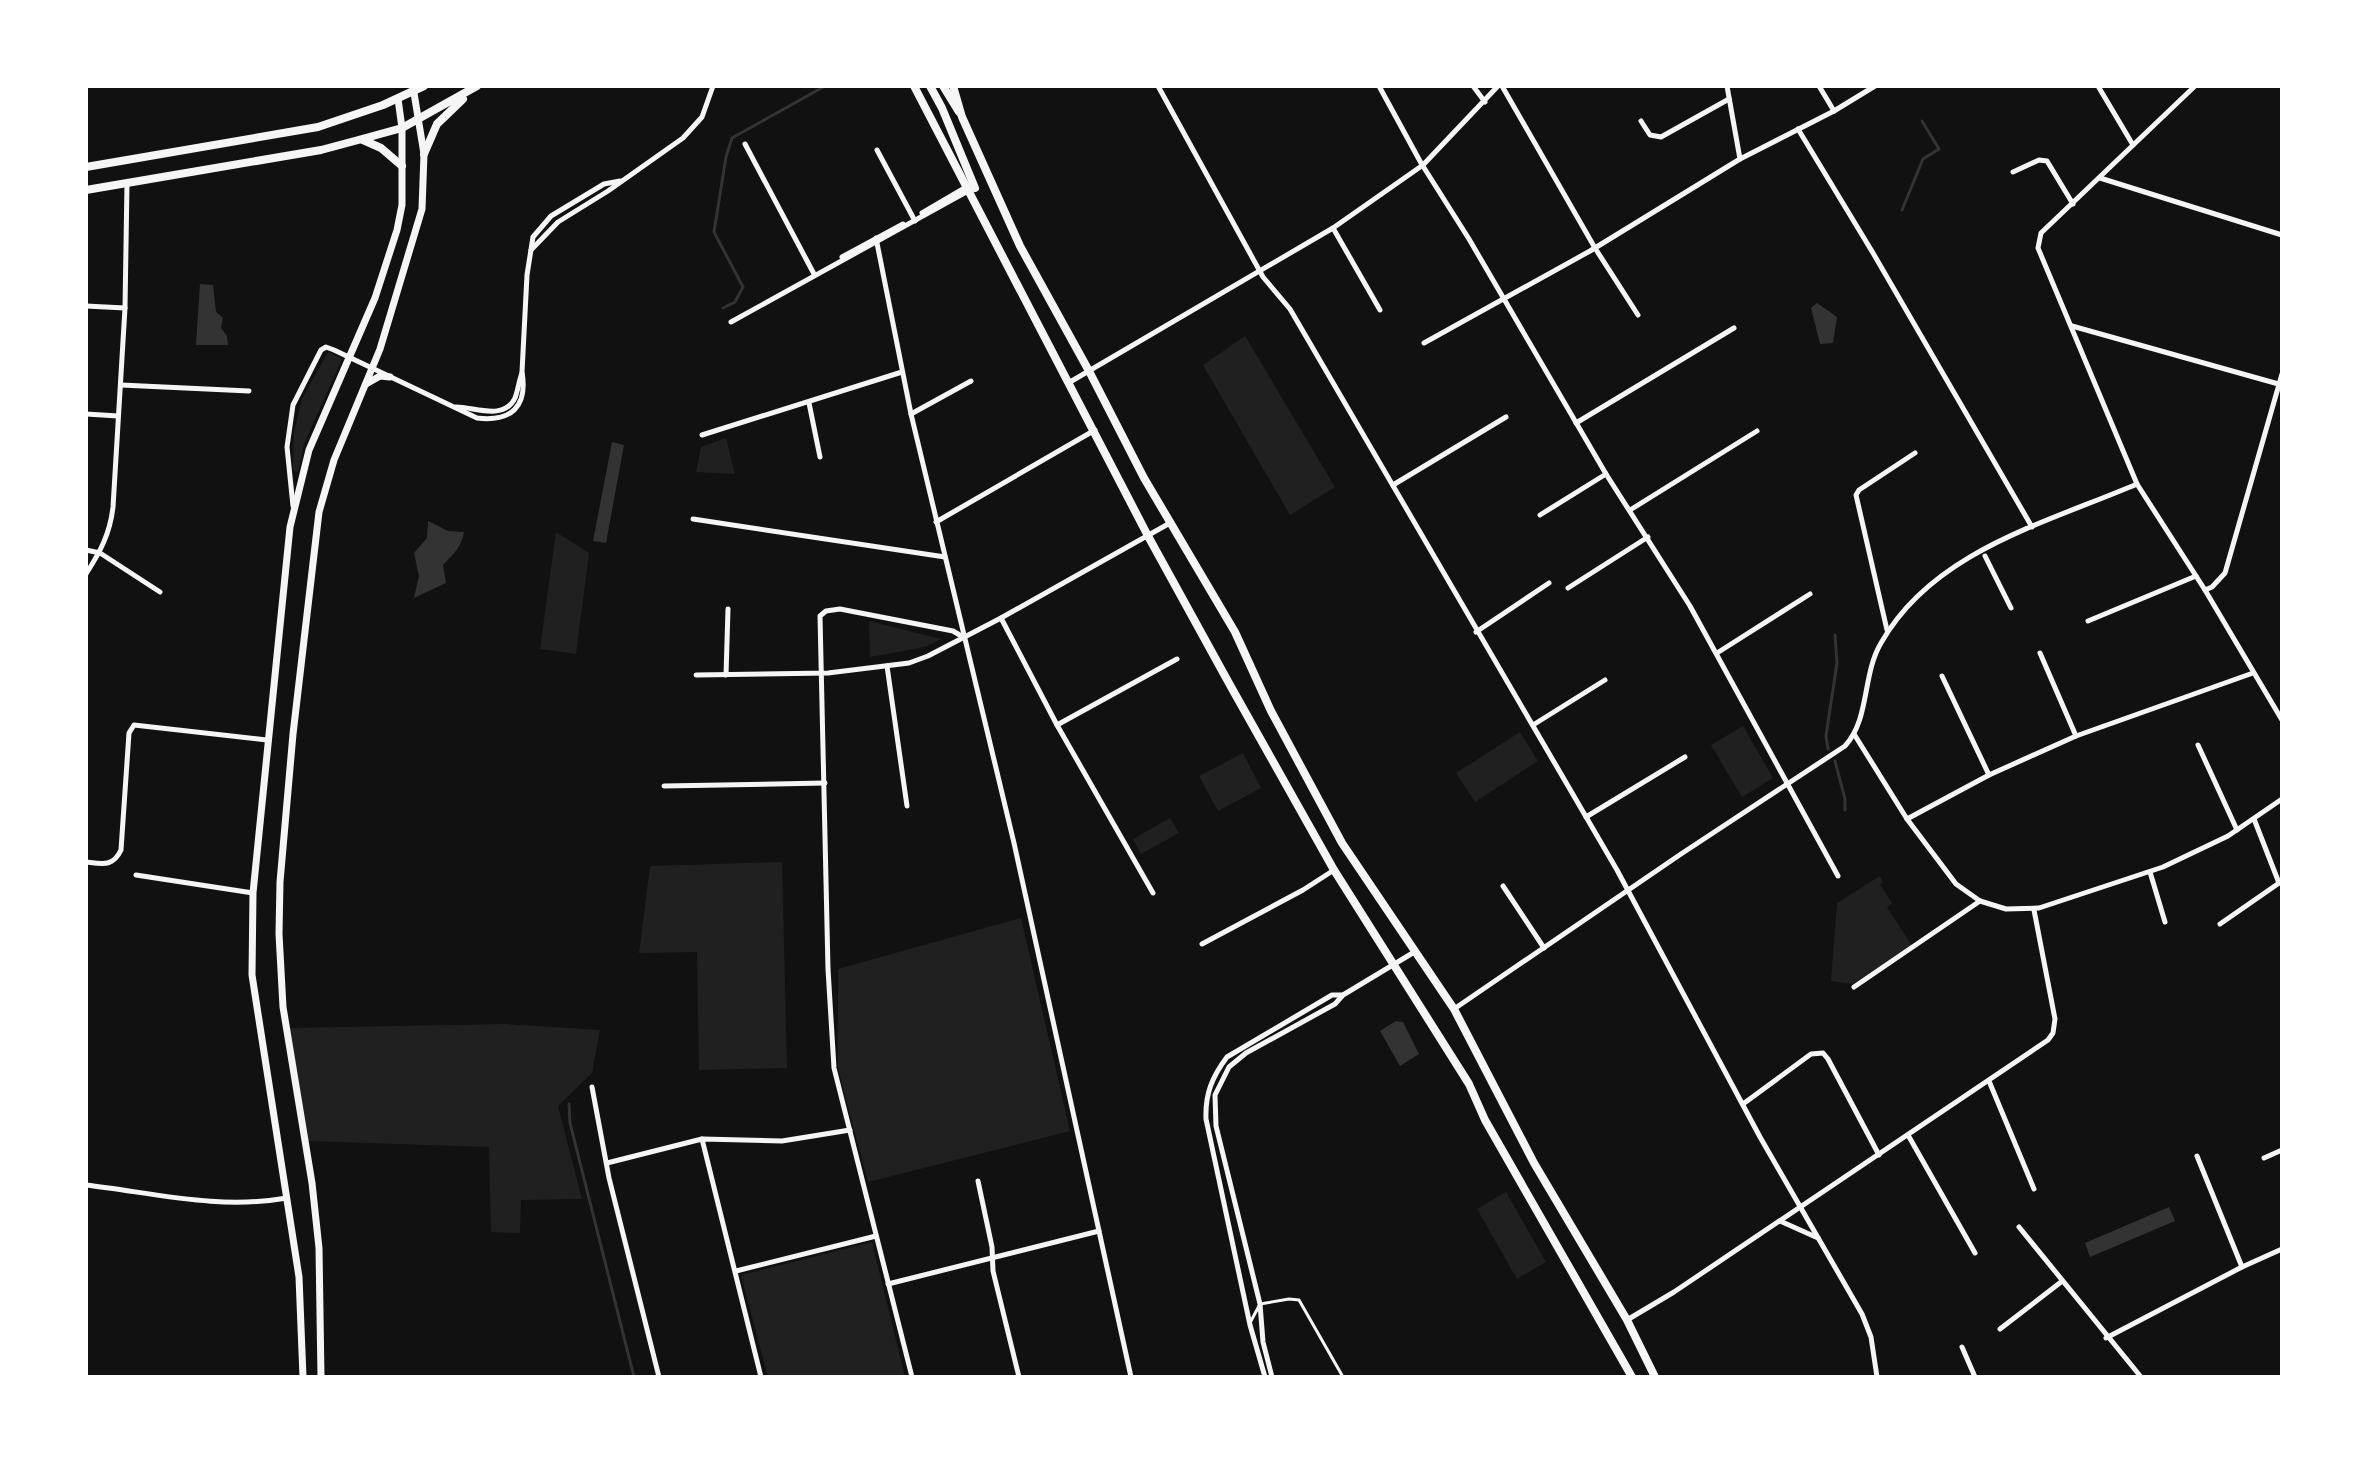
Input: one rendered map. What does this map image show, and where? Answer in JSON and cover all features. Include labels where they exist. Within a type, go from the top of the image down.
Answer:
[{"type":"main road","points":[[86,167],[318,127],[414,93],[424,86]]},
{"type":"main road","points":[[86,190],[321,150],[402,128],[478,86]]},
{"type":"main road","points":[[424,154],[437,124],[478,86]]},
{"type":"main road","points":[[914,86],[1148,536],[1334,870],[1469,1084],[1492,1131],[1632,1377]]},
{"type":"main road","points":[[930,86],[942,108],[994,237]]},
{"type":"main road","points":[[943,86],[962,117]]},
{"type":"main road","points":[[953,86],[962,117],[1031,269],[1170,523],[1235,632],[1271,711],[1342,843],[1454,1009],[1534,1163],[1627,1320],[1655,1377]]},
{"type":"main road","points":[[321,1377],[316,1207],[280,976],[280,882],[293,734],[319,512],[334,460],[372,369],[417,229],[424,188],[424,154],[414,93]]},
{"type":"main road","points":[[303,1377],[301,1309],[288,1198],[252,975],[253,893],[293,514],[309,450],[375,298],[397,230],[402,205],[402,128],[398,99]]},
{"type":"main road","points":[[362,139],[381,148],[402,166]]},
{"type":"main road","points":[[365,385],[380,376],[390,377]]},
{"type":"main road","points":[[301,1309],[306,1319],[313,1321],[321,1307]]},
{"type":"street","points":[[293,514],[287,447],[293,405],[321,350],[326,347],[349,356],[455,407],[501,410],[515,398],[522,372],[533,237],[551,216],[604,184],[620,181],[683,138],[702,117],[713,86]]},
{"type":"street","points":[[1158,86],[1261,272],[1290,309],[1586,817],[1867,1326],[1877,1377]]},
{"type":"street","points":[[1379,86],[1606,474],[1648,537],[1717,653],[1838,876]]},
{"type":"street","points":[[1473,86],[1485,102]]},
{"type":"street","points":[[1070,382],[1333,228],[1423,165],[1500,86],[1638,315]]},
{"type":"street","points":[[1727,86],[1740,159]]},
{"type":"street","points":[[1819,86],[1834,111]]},
{"type":"street","points":[[1424,343],[1595,248],[1740,159],[1834,111],[1875,86]]},
{"type":"street","points":[[2098,86],[2133,145]]},
{"type":"street","points":[[2195,86],[2041,233],[2038,248],[2137,484],[2205,590],[2282,720]]},
{"type":"street","points":[[1641,121],[1650,135],[1661,137],[1729,99]]},
{"type":"street","points":[[1798,129],[2032,527]]},
{"type":"street","points":[[745,144],[814,274]]},
{"type":"street","points":[[877,150],[914,220]]},
{"type":"street","points":[[2013,172],[2039,160],[2047,161],[2073,204]]},
{"type":"street","points":[[2099,178],[2282,235]]},
{"type":"street","points":[[86,574],[100,553],[111,522],[125,308],[127,184]]},
{"type":"street","points":[[731,322],[969,188]]},
{"type":"street","points":[[1333,228],[1380,310]]},
{"type":"street","points":[[876,241],[911,414],[1014,843],[1131,1377]]},
{"type":"street","points":[[86,306],[125,308]]},
{"type":"street","points":[[2071,325],[2281,384]]},
{"type":"street","points":[[1576,423],[1734,328]]},
{"type":"street","points":[[702,435],[902,372]]},
{"type":"street","points":[[2205,590],[2225,573],[2282,374]]},
{"type":"street","points":[[911,414],[971,381]]},
{"type":"street","points":[[121,385],[249,391]]},
{"type":"street","points":[[809,403],[820,457]]},
{"type":"street","points":[[86,414],[118,416]]},
{"type":"street","points":[[1393,485],[1506,417]]},
{"type":"street","points":[[936,522],[1095,430]]},
{"type":"street","points":[[1630,510],[1757,431]]},
{"type":"street","points":[[1887,631],[1856,495],[1915,453]]},
{"type":"street","points":[[1540,515],[1606,474]]},
{"type":"street","points":[[1454,1009],[1840,751],[1854,734],[1870,667],[1887,631],[1935,579],[1956,565],[2032,527],[2137,484]]},
{"type":"street","points":[[693,519],[945,557]]},
{"type":"street","points":[[696,675],[821,673],[909,663],[1001,618],[1170,523]]},
{"type":"street","points":[[1568,588],[1648,537]]},
{"type":"street","points":[[86,550],[100,553],[160,592]]},
{"type":"street","points":[[1985,556],[2011,608]]},
{"type":"street","points":[[2088,621],[2196,576]]},
{"type":"street","points":[[1476,632],[1549,583]]},
{"type":"street","points":[[1717,653],[1810,594]]},
{"type":"street","points":[[726,675],[728,609]]},
{"type":"street","points":[[912,1377],[834,1068],[828,969],[820,616],[830,610],[850,610],[938,628],[964,637]]},
{"type":"street","points":[[1001,618],[1057,725],[1153,893]]},
{"type":"street","points":[[2040,653],[2076,736]]},
{"type":"street","points":[[1057,725],[1177,659]]},
{"type":"street","points":[[887,666],[907,806]]},
{"type":"street","points":[[1907,819],[1989,775],[2076,736],[2253,673]]},
{"type":"street","points":[[1942,676],[1989,775]]},
{"type":"street","points":[[1533,725],[1605,680]]},
{"type":"street","points":[[2270,700],[2282,703]]},
{"type":"street","points":[[86,862],[110,864],[121,850],[129,733],[134,725],[267,740]]},
{"type":"street","points":[[1854,734],[1907,819],[1956,884],[1980,901],[2006,909],[2034,910],[2150,872],[2237,830],[2282,799]]},
{"type":"street","points":[[2198,745],[2237,830]]},
{"type":"street","points":[[1586,817],[1685,757]]},
{"type":"street","points":[[664,786],[825,783]]},
{"type":"street","points":[[2220,924],[2281,882],[2254,819]]},
{"type":"street","points":[[1202,944],[1334,870]]},
{"type":"street","points":[[2150,872],[2165,922]]},
{"type":"street","points":[[136,875],[253,893]]},
{"type":"street","points":[[1503,886],[1544,948]]},
{"type":"street","points":[[1854,987],[1980,901]]},
{"type":"street","points":[[1627,1320],[2044,1044],[2054,1030],[2054,1012],[2034,910]]},
{"type":"street","points":[[1272,1377],[1263,1342],[1260,1304],[1216,1126],[1215,1095],[1222,1078],[1238,1059],[1335,1004],[1343,995],[1417,951]]},
{"type":"street","points":[[1265,1377],[1250,1325],[1206,1119],[1209,1087],[1227,1057],[1332,995],[1343,995]]},
{"type":"street","points":[[1743,1104],[1811,1054],[1820,1053],[1828,1059],[1879,1155]]},
{"type":"street","points":[[1989,1081],[2034,1189]]},
{"type":"street","points":[[592,1087],[607,1163],[659,1377]]},
{"type":"street","points":[[607,1163],[702,1139],[782,1141],[850,1130]]},
{"type":"street","points":[[1908,1135],[1975,1253]]},
{"type":"street","points":[[702,1139],[761,1377]]},
{"type":"street","points":[[2264,1158],[2282,1150]]},
{"type":"street","points":[[2197,1156],[2242,1267]]},
{"type":"street","points":[[978,1181],[993,1271],[1019,1377]]},
{"type":"street","points":[[86,1185],[219,1204],[252,1204],[288,1198]]},
{"type":"street","points":[[1780,1221],[1797,1226],[1819,1239]]},
{"type":"street","points":[[2019,1227],[2106,1338],[2141,1377]]},
{"type":"street","points":[[888,1284],[1099,1231]]},
{"type":"street","points":[[736,1271],[876,1236]]},
{"type":"street","points":[[2106,1338],[2282,1249]]},
{"type":"street","points":[[2000,1329],[2061,1282]]},
{"type":"street","points":[[1962,1347],[1975,1377]]},
{"type":"lane","points":[[1250,1325],[1252,1315],[1260,1304],[1299,1300],[1343,1377]]},
{"type":"shaded area","points":[[200,284],[213,285],[216,312],[223,318],[221,328],[227,336],[228,345],[196,345]]},
{"type":"shaded area","points":[[1817,303],[1837,317],[1833,343],[1820,344],[1811,308]]},
{"type":"shaded area","points":[[1245,336],[1335,487],[1290,515],[1203,365]]},
{"type":"shaded area","points":[[328,352],[342,359],[304,444],[298,472],[293,471],[294,432],[302,399]]},
{"type":"shaded area","points":[[726,438],[735,474],[696,472],[701,447]]},
{"type":"shaded area","points":[[612,442],[624,445],[606,543],[593,541]]},
{"type":"shaded area","points":[[428,521],[448,531],[464,532],[463,538],[443,565],[446,583],[414,598],[419,576],[414,553],[427,538]]},
{"type":"shaded area","points":[[556,532],[589,553],[576,654],[540,649]]},
{"type":"shaded area","points":[[869,621],[941,639],[925,647],[870,657]]},
{"type":"shaded area","points":[[1743,726],[1773,778],[1742,797],[1711,745]]},
{"type":"shaded area","points":[[1520,732],[1538,761],[1475,802],[1456,773]]},
{"type":"shaded area","points":[[1243,753],[1261,788],[1218,811],[1199,776]]},
{"type":"shaded area","points":[[1170,818],[1179,833],[1141,854],[1133,839]]},
{"type":"shaded area","points":[[782,862],[787,1068],[699,1070],[697,952],[639,953],[650,866]]},
{"type":"shaded area","points":[[1880,876],[1883,882],[1880,884],[1892,903],[1887,907],[1912,946],[1853,984],[1831,981],[1837,903]]},
{"type":"shaded area","points":[[1021,918],[1070,1131],[868,1182],[838,1068],[838,969]]},
{"type":"shaded area","points":[[1396,1021],[1403,1022],[1419,1054],[1400,1066],[1380,1031]]},
{"type":"shaded area","points":[[505,1024],[600,1030],[592,1073],[558,1106],[582,1199],[521,1200],[520,1233],[491,1232],[489,1147],[307,1141],[289,1028]]},
{"type":"shaded area","points":[[1506,1192],[1546,1262],[1517,1279],[1477,1209]]},
{"type":"shaded area","points":[[2169,1207],[2175,1221],[2090,1257],[2085,1243]]},
{"type":"shaded area","points":[[872,1242],[905,1377],[768,1377],[741,1275]]},
{"type":"waterway","points":[[723,308],[735,302],[743,287],[714,232],[732,138],[825,86]]},
{"type":"waterway","points":[[1902,210],[1923,159],[1939,149],[1922,121]]},
{"type":"waterway","points":[[1828,749],[1826,736],[1837,663],[1835,635]]},
{"type":"waterway","points":[[1835,761],[1845,810]]},
{"type":"waterway","points":[[569,1104],[570,1123],[634,1377]]}]
